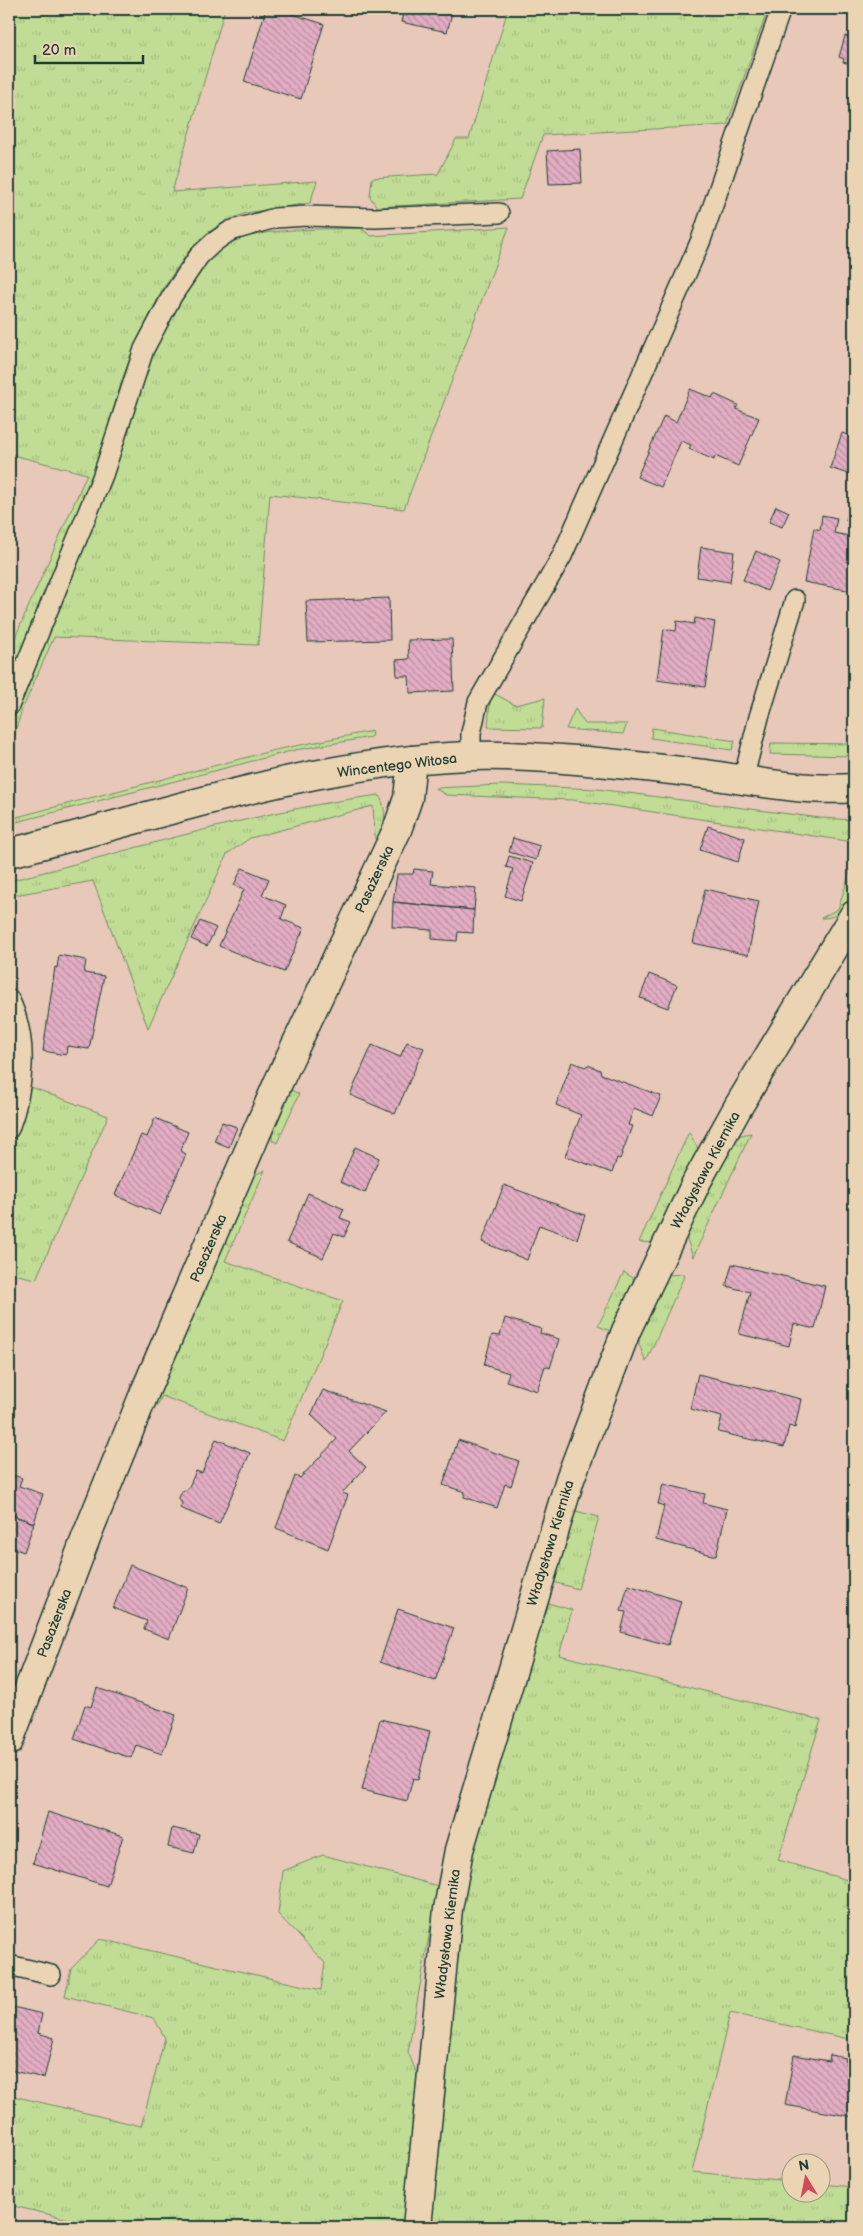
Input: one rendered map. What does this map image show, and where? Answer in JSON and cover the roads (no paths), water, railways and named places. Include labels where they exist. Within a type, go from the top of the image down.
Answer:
[{"type":"street","name":"Wincentego Witosa","points":[[9,853],[221,797],[312,776],[412,760],[506,756],[616,763],[804,787],[854,788]]},
{"type":"street","name":"Pasażerska","points":[[9,1741],[87,1535],[144,1394],[278,1083],[397,830],[408,798],[412,760]]},
{"type":"street","name":"Władysława Kiernika","points":[[417,2227],[448,1909],[453,1877],[461,1841],[570,1479],[626,1331],[697,1181],[761,1069],[854,915]]},
{"type":"lane","points":[[471,756],[471,733],[478,702],[562,556],[701,240],[781,9]]},
{"type":"lane","points":[[9,706],[103,475],[144,348],[172,296],[199,256],[230,231],[275,218],[307,216],[375,218],[499,212]]},
{"type":"lane","points":[[743,780],[757,725],[794,600]]},
{"type":"lane","points":[[9,999],[15,1011],[20,1037],[22,1077],[17,1108],[9,1129]]},
{"type":"lane","points":[[9,1965],[51,1975]]}]
